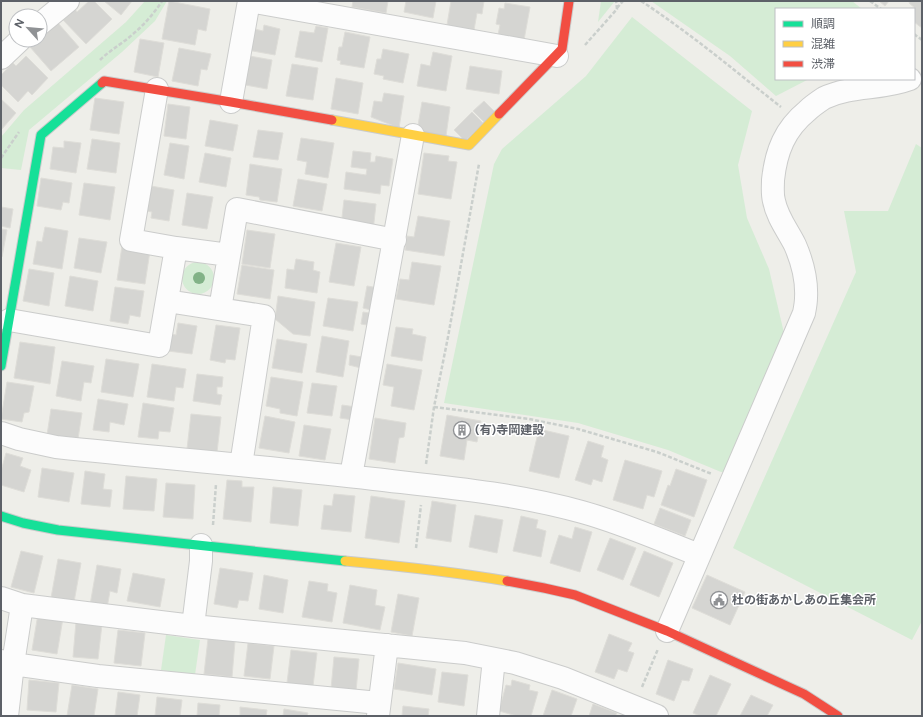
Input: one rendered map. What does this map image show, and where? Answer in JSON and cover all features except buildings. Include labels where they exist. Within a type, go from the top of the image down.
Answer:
[{"type":"street","points":[[48,17],[68,1]]},
{"type":"street","points":[[232,102],[249,1],[557,56]]},
{"type":"street","points":[[1,366],[41,135],[104,81],[232,102],[469,145],[557,56],[562,49],[569,1]]},
{"type":"street","points":[[1,58],[12,48]]},
{"type":"street","points":[[663,638],[804,313],[806,283],[801,262],[795,245],[778,213],[774,201],[773,187],[776,159],[782,141],[797,120],[817,103],[832,95],[850,90],[901,83],[908,80]]},
{"type":"street","points":[[157,89],[131,240],[229,255]]},
{"type":"street","points":[[351,476],[413,135]]},
{"type":"street","points":[[220,309],[237,209],[394,240]]},
{"type":"street","points":[[10,320],[159,346],[176,248]]},
{"type":"street","points":[[167,301],[264,316],[241,465]]},
{"type":"street","points":[[1,433],[19,439],[56,447],[351,476],[423,484],[507,496],[581,512],[616,523],[699,555]]},
{"type":"street","points":[[1,516],[23,523],[58,530],[207,538],[491,578],[575,595],[663,638],[775,680],[804,694],[838,716]]},
{"type":"street","points":[[193,626],[201,561],[207,538]]},
{"type":"street","points":[[1,598],[22,605],[86,614],[465,653],[522,665],[563,678],[657,716]]},
{"type":"street","points":[[7,716],[7,662],[22,605]]},
{"type":"street","points":[[7,662],[98,676],[379,709],[387,645]]},
{"type":"street","points":[[488,716],[494,659]]},
{"type":"path","points":[[616,1],[616,8]]},
{"type":"path","points":[[581,49],[623,1]]},
{"type":"path","points":[[641,1],[692,37],[797,120]]},
{"type":"path","points":[[870,1],[880,8]]},
{"type":"path","points":[[416,552],[423,484],[434,407],[480,161]]},
{"type":"path","points":[[434,407],[529,419],[578,429],[657,452],[731,482]]},
{"type":"path","points":[[207,538],[217,462]]},
{"type":"path","points":[[633,706],[663,638]]},
{"type":"green space","points":[[145,1],[167,1],[155,21],[122,52],[29,130],[21,170],[1,168],[1,137],[24,110],[126,22]]},
{"type":"green space","points":[[601,1],[615,1],[598,22]]},
{"type":"green space","points":[[651,1],[852,1],[861,8],[775,8],[775,80],[807,80],[776,96],[730,56]]},
{"type":"green space","points":[[632,17],[752,111],[738,165],[747,218],[769,269],[784,333],[725,472],[721,472],[668,450],[578,423],[444,403],[494,164],[502,149],[586,76]]},
{"type":"green space","points":[[916,144],[922,148],[922,621],[912,640],[733,548],[856,272],[844,211],[888,211]]},
{"type":"green space","points":[[195,262],[201,262],[211,269],[214,278],[213,284],[207,291],[201,294],[195,294],[185,287],[182,281],[182,275],[189,265]]},
{"type":"green space","points":[[166,635],[200,640],[195,675],[161,670]]},
{"type":"traffic: fast","points":[[1,366],[41,135],[102,83]]},
{"type":"traffic: fast","points":[[1,516],[23,523],[58,530],[345,561]]},
{"type":"traffic: slow","points":[[332,120],[469,145],[499,114]]},
{"type":"traffic: slow","points":[[345,561],[507,581]]},
{"type":"traffic: jam","points":[[499,114],[562,49],[569,1]]},
{"type":"traffic: jam","points":[[102,83],[104,81],[332,120]]},
{"type":"traffic: jam","points":[[507,581],[575,595],[667,631],[804,694],[838,716]]},
{"type":"place","name":"(有)寺岡建設","points":[[462,430]]},
{"type":"place","name":"杜の街あかしあの丘集会所","points":[[719,600]]}]
